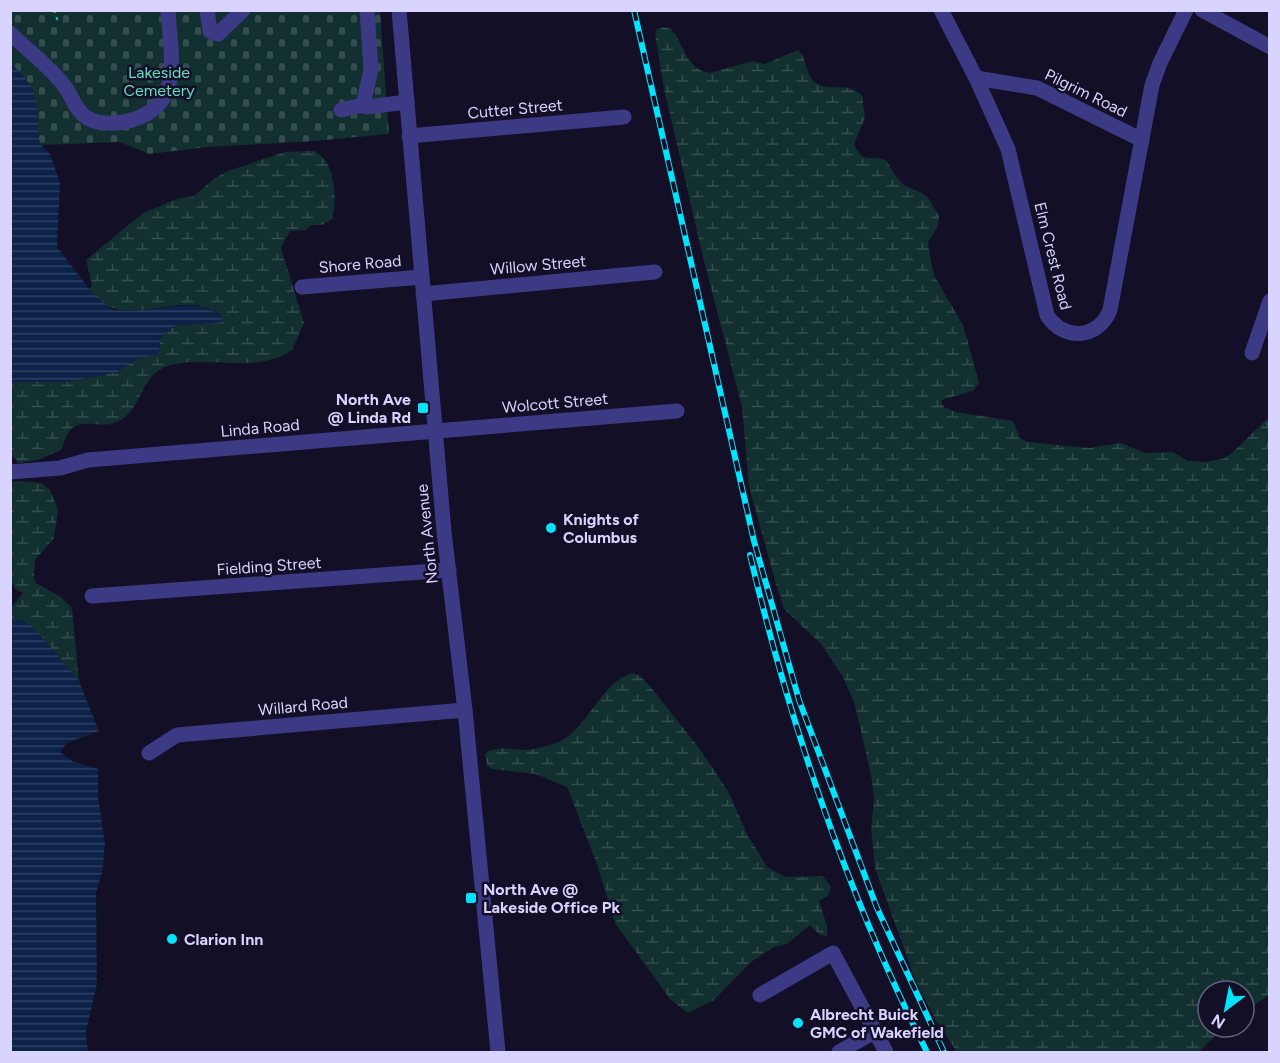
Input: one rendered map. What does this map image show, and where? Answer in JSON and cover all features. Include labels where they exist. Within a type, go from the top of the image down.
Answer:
[{"type":"street","points":[[10,33],[66,88],[79,111],[88,119],[122,123],[142,117],[160,104],[168,92],[172,78],[168,10]]},
{"type":"street","points":[[207,10],[210,31],[215,34],[220,33],[243,10]]},
{"type":"street","points":[[363,105],[371,70],[367,10]]},
{"type":"street","name":"North Avenue","points":[[399,10],[435,431],[498,1053]]},
{"type":"street","name":"Elm Crest Road","points":[[941,10],[976,78],[1011,160],[1045,311],[1053,324],[1066,333],[1089,332],[1099,326],[1109,314],[1157,70],[1186,10]]},
{"type":"street","points":[[1202,10],[1269,47]]},
{"type":"street","name":"Pilgrim Road","points":[[976,78],[1037,88],[1142,140]]},
{"type":"street","points":[[341,110],[363,105],[369,107],[407,102]]},
{"type":"street","name":"Cutter Street","points":[[409,136],[624,117]]},
{"type":"street","name":"Willow Street","points":[[423,294],[655,272]]},
{"type":"street","name":"Shore Road","points":[[302,287],[422,277]]},
{"type":"street","points":[[1252,353],[1269,301]]},
{"type":"street","name":"Wolcott Street","points":[[435,431],[677,411]]},
{"type":"street","name":"Linda Road","points":[[10,472],[60,468],[88,460],[435,431]]},
{"type":"street","name":"Fielding Street","points":[[92,596],[449,570]]},
{"type":"street","name":"Willard Road","points":[[149,753],[177,735],[465,710]]},
{"type":"street","points":[[760,994],[832,952],[886,1053]]},
{"type":"street","points":[[838,1053],[874,1032]]},
{"type":"path","points":[[54,10],[58,22]]},
{"type":"green space","name":"Lakeside Cemetery","points":[[11,11],[380,11],[389,134],[208,147],[149,154],[120,142],[40,145],[33,92],[11,64]]},
{"type":"green space","points":[[663,27],[671,29],[690,61],[701,71],[709,73],[753,61],[765,64],[798,50],[812,80],[816,83],[827,87],[845,87],[857,91],[862,96],[865,118],[854,144],[858,151],[865,157],[887,161],[894,174],[904,185],[922,193],[929,199],[939,216],[938,226],[928,242],[931,262],[935,277],[963,325],[979,383],[973,391],[941,400],[944,407],[956,412],[1013,421],[1020,438],[1027,442],[1089,448],[1121,443],[1145,453],[1173,452],[1188,461],[1206,462],[1222,459],[1232,453],[1269,417],[1269,995],[1256,1004],[1256,979],[1196,979],[1196,1039],[1212,1039],[1199,1052],[957,1052],[935,1019],[915,979],[875,868],[871,828],[874,799],[871,774],[854,702],[843,677],[821,644],[784,609],[776,584],[749,487],[742,407],[702,253],[663,84],[655,34],[657,29]]},
{"type":"green space","points":[[313,151],[326,162],[330,171],[333,180],[334,211],[332,219],[322,225],[311,225],[306,230],[290,231],[281,248],[304,323],[292,350],[278,358],[263,362],[197,362],[165,367],[150,379],[136,404],[123,418],[109,424],[74,426],[61,450],[38,460],[18,463],[11,454],[10,382],[67,382],[117,372],[137,359],[159,354],[160,338],[176,325],[223,322],[222,316],[206,307],[171,306],[136,311],[119,310],[103,304],[89,290],[92,285],[86,260],[143,213],[177,199],[194,196],[215,178],[228,171],[285,152]]},
{"type":"green space","points":[[11,482],[42,483],[50,490],[58,510],[54,538],[35,560],[34,578],[36,583],[61,597],[72,608],[79,681],[30,626],[20,622],[11,622],[11,608],[23,593],[15,589],[11,581]]},
{"type":"green space","points":[[632,673],[640,676],[649,685],[699,748],[728,791],[747,834],[767,867],[786,877],[823,876],[831,887],[828,896],[819,901],[827,926],[827,936],[820,935],[810,925],[787,944],[774,947],[751,962],[714,1000],[688,1013],[670,999],[615,923],[597,864],[567,787],[536,774],[491,769],[487,765],[485,754],[495,749],[529,750],[564,739],[582,723],[612,685]]},
{"type":"water","points":[[11,64],[22,74],[34,92],[40,144],[50,154],[60,183],[57,247],[94,295],[113,310],[130,311],[189,305],[208,308],[222,316],[223,322],[176,325],[160,338],[159,354],[137,359],[117,372],[67,382],[11,382]]},
{"type":"water","points":[[24,621],[33,627],[79,681],[99,731],[67,743],[60,752],[72,761],[98,769],[98,797],[105,844],[102,873],[96,893],[97,983],[86,1032],[88,1052],[11,1052],[10,622]]},
{"type":"railway","points":[[634,10],[754,541],[799,700],[877,908],[944,1052]]},
{"type":"railway","points":[[750,555],[784,683],[824,809],[871,932],[927,1052]]},
{"type":"place","name":"North Ave @ Linda Rd","points":[[423,408]]},
{"type":"place","name":"Knights of Columbus","points":[[551,528]]},
{"type":"place","name":"North Ave @ Lakeside Office Pk","points":[[471,898]]},
{"type":"place","name":"Clarion Inn","points":[[172,939]]},
{"type":"place","name":"Albrecht Buick GMC of Wakefield","points":[[798,1023]]}]
